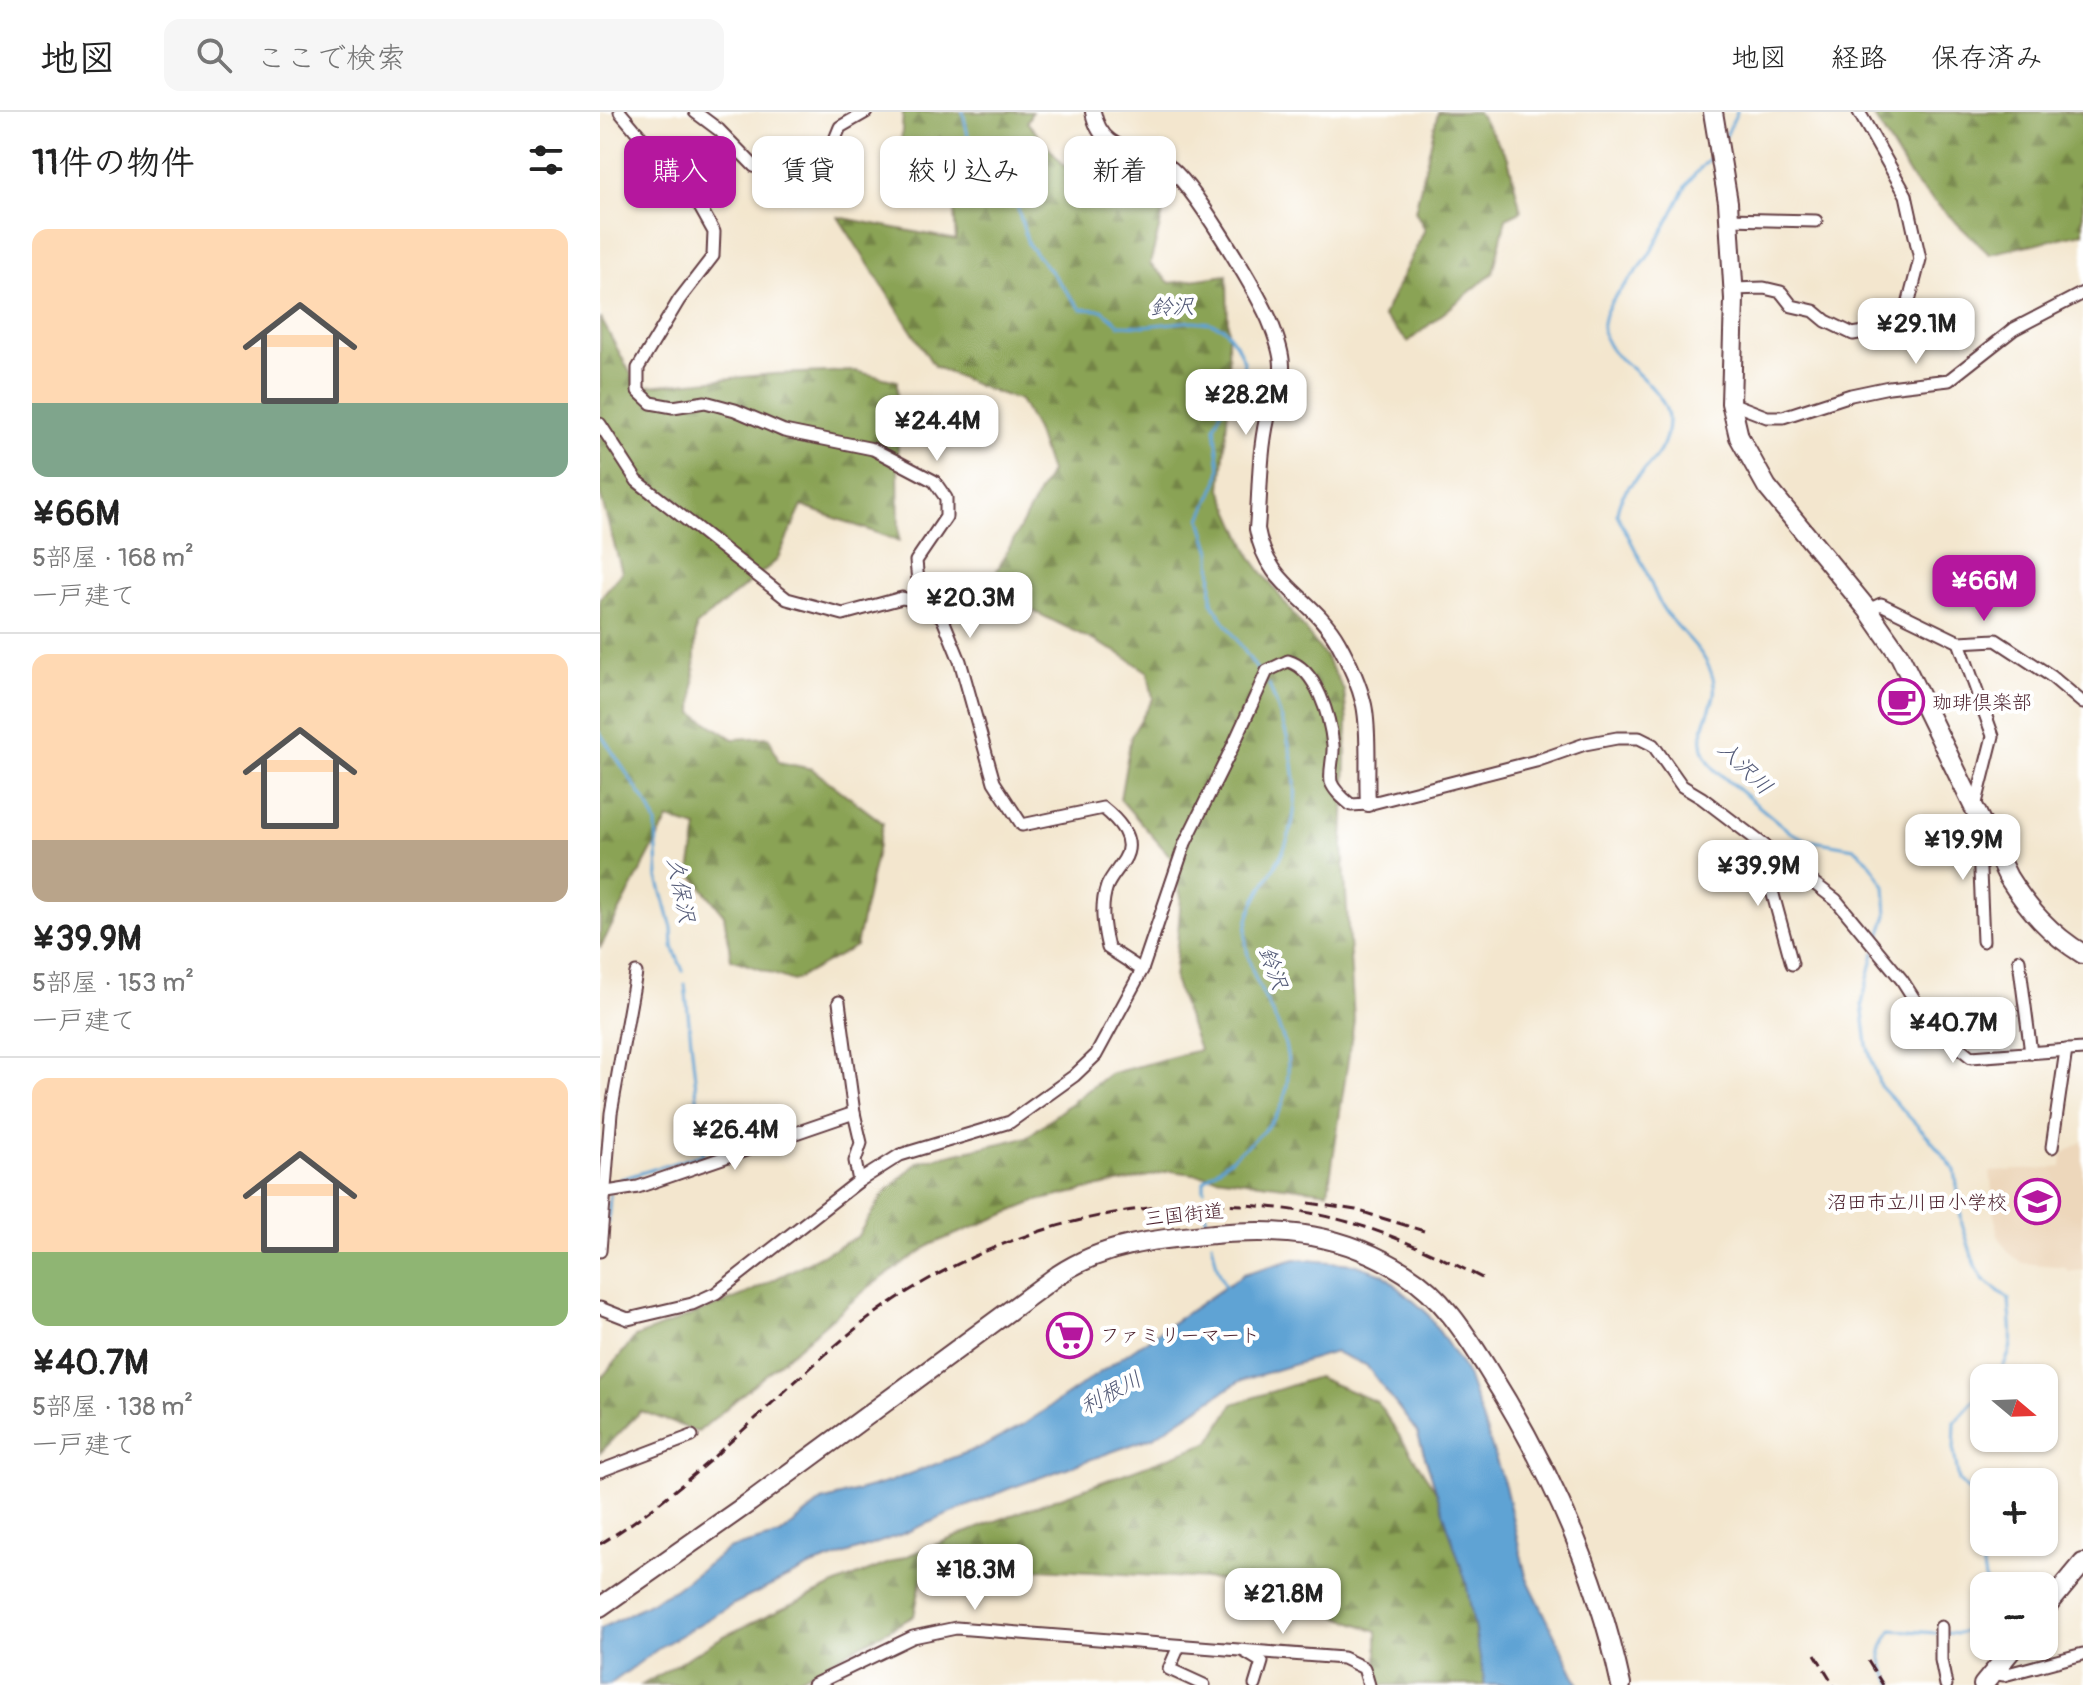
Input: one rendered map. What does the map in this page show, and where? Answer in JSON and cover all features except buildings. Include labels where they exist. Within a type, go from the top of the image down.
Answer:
[{"type":"highway","points":[[1713,112],[1729,219],[1733,289],[1731,403],[1739,437],[1767,487],[1868,610],[1900,656],[2008,877],[2032,913],[2060,940],[2083,954]]},
{"type":"highway","name":"三国街道","points":[[600,1607],[750,1502],[1058,1275],[1086,1258],[1109,1249],[1168,1238],[1246,1231],[1298,1232],[1350,1245],[1384,1260],[1427,1289],[1460,1327],[1541,1461],[1601,1607],[1621,1685]]},
{"type":"highway","points":[[2058,1593],[2083,1563]]},
{"type":"highway","points":[[1988,1679],[2004,1660]]},
{"type":"street","points":[[620,112],[700,207],[714,232],[713,256],[679,300],[638,368],[638,391],[651,403],[673,407],[705,402],[735,410],[784,431],[873,449],[934,481],[946,498],[946,517],[916,561],[920,602]]},
{"type":"street","points":[[695,112],[719,130],[754,166],[769,173],[807,180],[815,179],[821,173],[840,127],[866,112]]},
{"type":"street","points":[[1093,112],[1095,123],[1109,143],[1151,157],[1170,167],[1180,178],[1232,253],[1269,320],[1283,367],[1267,419],[1257,529],[1259,544],[1276,575],[1319,616],[1338,641],[1357,684],[1364,706],[1368,804]]},
{"type":"street","points":[[1733,289],[1764,288],[1781,292],[1792,306],[1814,311],[1826,321],[1853,334],[1894,321],[1908,305],[1920,259],[1906,195],[1859,112]]},
{"type":"street","points":[[1729,219],[1816,221]]},
{"type":"street","points":[[1731,403],[1767,417],[1783,417],[1876,390],[1949,380],[2005,335],[2083,293]]},
{"type":"street","points":[[600,424],[637,481],[787,599],[843,614],[902,598],[920,602],[942,617],[960,661],[994,782],[1022,825],[1103,808],[1119,820],[1126,833],[1127,856],[1108,884],[1102,915],[1108,948],[1142,970]]},
{"type":"street","points":[[1868,610],[1881,604],[1959,642],[1996,640],[2051,676],[2083,703]]},
{"type":"street","points":[[1959,642],[1993,736],[1975,807]]},
{"type":"street","points":[[600,1308],[628,1319],[692,1304],[716,1293],[859,1181],[900,1155],[1010,1122],[1074,1076],[1096,1055],[1142,970],[1185,843],[1267,671],[1288,661],[1304,668],[1318,693],[1328,717],[1334,747],[1331,783],[1351,805],[1368,804],[1536,761],[1585,744],[1617,738],[1639,738],[1653,745],[1682,786],[1836,900],[1902,980],[1930,1024],[1971,1057],[2083,1049]]},
{"type":"street","points":[[1983,941],[1979,848],[1989,836]]},
{"type":"street","points":[[1765,846],[1766,869],[1792,964]]},
{"type":"street","points":[[2019,960],[2031,1053]]},
{"type":"street","points":[[600,1251],[611,1113],[636,973]]},
{"type":"street","points":[[839,1002],[861,1143],[855,1161],[859,1181]]},
{"type":"street","points":[[2052,1147],[2066,1050]]},
{"type":"street","points":[[607,1192],[638,1187],[854,1113]]},
{"type":"street","points":[[600,1471],[692,1436]]},
{"type":"street","points":[[813,1685],[913,1637],[956,1628],[1343,1658],[1364,1668],[1369,1685]]},
{"type":"street","points":[[1941,1633],[1946,1685]]},
{"type":"street","points":[[1179,1646],[1169,1669],[1204,1685]]},
{"type":"street","points":[[1244,1650],[1262,1662],[1255,1685]]},
{"type":"street","points":[[1988,1679],[2083,1654]]},
{"type":"shaded area","name":"沼田市立川田小学校","points":[[2083,1141],[2083,1270],[2067,1272],[2066,1267],[2023,1263],[2008,1252],[1997,1233],[1990,1172],[2062,1167],[2062,1154]]},
{"type":"green space","points":[[903,112],[1032,112],[1027,122],[1039,136],[902,136]]},
{"type":"green space","points":[[1438,112],[1478,112],[1508,158],[1521,211],[1506,218],[1493,273],[1408,342],[1383,316],[1425,229],[1415,211]]},
{"type":"green space","points":[[1871,112],[2083,112],[2083,233],[1989,254],[1914,182]]},
{"type":"green space","points":[[1048,146],[1064,165],[1064,208],[1164,208],[1150,264],[1170,283],[1227,275],[1229,397],[1221,489],[1252,559],[1325,656],[1344,690],[1347,723],[1343,846],[1354,1020],[1328,1192],[1171,1171],[1037,1201],[932,1244],[869,1287],[698,1432],[641,1411],[600,1453],[600,1380],[635,1337],[746,1294],[857,1237],[883,1195],[918,1162],[1027,1137],[1109,1074],[1199,1050],[1174,980],[1181,897],[1170,856],[1120,799],[1131,736],[1153,699],[1148,672],[1119,653],[1031,610],[993,578],[1050,472],[1036,430],[1020,400],[983,388],[934,366],[838,217],[956,240],[954,208],[1048,208]]},
{"type":"green space","points":[[600,317],[638,387],[774,374],[855,371],[897,381],[899,541],[802,506],[777,560],[696,626],[693,713],[733,739],[769,737],[779,762],[812,769],[883,823],[856,946],[793,981],[731,959],[724,915],[690,872],[697,828],[668,819],[600,948],[600,598],[622,572],[600,494]]},
{"type":"green space","points":[[1317,1377],[1377,1402],[1479,1556],[1475,1636],[1494,1685],[1377,1685],[1377,1631],[1240,1581],[1040,1569],[922,1577],[914,1616],[787,1685],[642,1685],[724,1636],[841,1582],[1210,1442],[1233,1404]]},
{"type":"water","name":"利根川","points":[[1295,1259],[1354,1264],[1383,1274],[1427,1313],[1466,1372],[1505,1486],[1526,1576],[1579,1685],[1485,1685],[1466,1582],[1417,1432],[1366,1365],[1335,1352],[1240,1381],[1153,1437],[1008,1489],[900,1535],[809,1567],[734,1604],[662,1646],[609,1685],[600,1685],[600,1629],[674,1590],[728,1549],[780,1535],[822,1501],[889,1482],[986,1445],[1023,1425],[1244,1274]]},
{"type":"waterway","name":"鈴沢","points":[[963,112],[971,150],[1017,205],[1028,244],[1081,309],[1102,310],[1120,325],[1210,323],[1224,328],[1236,344],[1244,361],[1243,373],[1239,386],[1221,410],[1215,426],[1220,469],[1201,519],[1211,552],[1212,603],[1258,671]]},
{"type":"waterway","name":"入沢川","points":[[1726,136],[1737,112]]},
{"type":"waterway","name":"入沢川","points":[[1712,155],[1688,183],[1653,249],[1605,314],[1603,328],[1608,345],[1656,393],[1663,402],[1668,421],[1660,450],[1626,490],[1617,514],[1662,608],[1697,648],[1711,672],[1714,685],[1703,731],[1705,755],[1715,770],[1790,832],[1808,840],[1854,848],[1868,860],[1885,886],[1887,915],[1878,942]]},
{"type":"waterway","name":"鈴沢","points":[[1204,1190],[1204,1181],[1271,1123],[1284,1100],[1288,1076],[1283,1037],[1252,970],[1246,935],[1252,907],[1286,844],[1295,804],[1289,744],[1269,685]]},
{"type":"waterway","name":"久保沢","points":[[600,733],[651,810],[656,824],[658,878],[672,928],[673,947],[683,971]]},
{"type":"waterway","name":"入沢川","points":[[1874,953],[1862,1004],[1867,1045],[1880,1086],[1955,1170],[1962,1224],[1975,1265],[1984,1280],[2009,1299],[2012,1331],[2004,1364]]},
{"type":"waterway","name":"久保沢","points":[[621,1179],[703,1154],[685,984]]},
{"type":"waterway","name":"久保沢","points":[[608,1223],[610,1195]]},
{"type":"waterway","name":"鈴沢","points":[[1205,1213],[1208,1225]]},
{"type":"waterway","name":"鈴沢","points":[[1212,1243],[1226,1289]]},
{"type":"waterway","name":"入沢川","points":[[1970,1405],[1955,1422],[1954,1452],[1959,1481],[1970,1493]]},
{"type":"waterway","name":"入沢川","points":[[1981,1556],[1984,1572]]},
{"type":"waterway","name":"入沢川","points":[[1945,1633],[1959,1634],[1970,1629]]},
{"type":"waterway","name":"入沢川","points":[[1893,1685],[1882,1658],[1884,1645],[1892,1630],[1937,1633]]},
{"type":"railway","points":[[1309,1203],[1356,1210],[1424,1231]]},
{"type":"railway","points":[[600,1544],[669,1495],[859,1326],[909,1291],[964,1261],[1022,1237],[1082,1220],[1144,1209],[1206,1204],[1268,1207],[1329,1217],[1370,1229],[1429,1252],[1486,1280]]},
{"type":"railway","points":[[1815,1654],[1834,1685]]},
{"type":"railway","points":[[1868,1661],[1883,1685]]},
{"type":"place","name":"珈琲倶楽部","points":[[1901,702]]},
{"type":"place","name":"沼田市立川田小学校","points":[[2038,1202]]},
{"type":"place","name":"ファミリーマート","points":[[1069,1335]]}]
